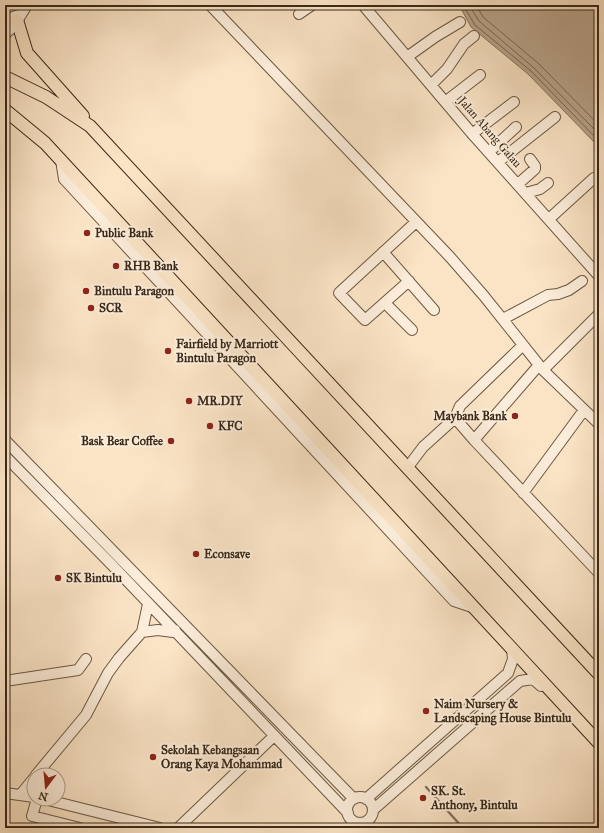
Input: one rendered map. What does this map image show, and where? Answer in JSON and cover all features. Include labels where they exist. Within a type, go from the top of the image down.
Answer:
[{"type":"main road","points":[[11,18],[27,53],[90,126],[599,674]]},
{"type":"main road","points":[[5,77],[46,97],[90,126]]},
{"type":"main road","points":[[5,110],[45,142],[599,743]]},
{"type":"street","points":[[5,34],[11,18],[27,5]]},
{"type":"street","points":[[210,5],[450,257],[502,319],[522,346],[541,367],[599,424]]},
{"type":"street","points":[[299,14],[312,5]]},
{"type":"street","name":"Jalan Abang Galau","points":[[363,5],[472,134],[599,276]]},
{"type":"street","points":[[407,57],[418,47],[460,22]]},
{"type":"street","points":[[431,85],[447,69],[464,44],[474,36]]},
{"type":"street","points":[[445,102],[480,74]]},
{"type":"street","points":[[472,134],[514,102]]},
{"type":"street","points":[[498,162],[555,118]]},
{"type":"street","points":[[489,152],[516,127]]},
{"type":"street","points":[[518,184],[534,169],[535,166],[530,159]]},
{"type":"street","points":[[549,219],[594,178]]},
{"type":"street","points":[[526,193],[540,189],[548,183]]},
{"type":"street","points":[[409,281],[386,303],[365,320],[339,293],[416,222]]},
{"type":"street","points":[[383,252],[434,310]]},
{"type":"street","points":[[502,319],[548,294],[558,294],[569,290],[582,281]]},
{"type":"street","points":[[386,303],[412,330]]},
{"type":"street","points":[[474,440],[541,367],[599,314]]},
{"type":"street","points":[[408,467],[423,447],[455,418],[460,406],[522,346]]},
{"type":"street","points":[[524,493],[584,410]]},
{"type":"street","points":[[455,418],[599,573]]},
{"type":"street","points":[[5,440],[354,799]]},
{"type":"street","points":[[5,456],[355,822],[363,823],[370,818],[372,810],[370,802],[362,798],[354,799],[348,805],[348,813]]},
{"type":"street","points":[[43,767],[86,715],[108,673],[142,632],[147,603],[114,561],[116,555]]},
{"type":"street","points":[[173,632],[182,622]]},
{"type":"street","points":[[142,632],[158,630],[173,632]]},
{"type":"street","points":[[366,799],[508,673],[513,659],[512,649]]},
{"type":"street","points":[[5,681],[78,670],[86,659]]},
{"type":"street","points":[[372,810],[520,681],[535,680],[568,714],[576,718]]},
{"type":"street","points":[[178,828],[274,736]]},
{"type":"street","points":[[21,794],[26,788]]},
{"type":"street","points":[[5,793],[26,795]]},
{"type":"street","points":[[66,804],[160,828]]},
{"type":"street","points":[[35,807],[32,816],[80,828]]},
{"type":"water","points":[[459,5],[599,5],[599,147],[528,74],[471,27]]},
{"type":"waterway","points":[[426,787],[463,828]]},
{"type":"place","name":"Public Bank","points":[[87,233]]},
{"type":"place","name":"RHB Bank","points":[[116,266]]},
{"type":"place","name":"Bintulu Paragon","points":[[86,291]]},
{"type":"place","name":"SCR","points":[[91,308]]},
{"type":"place","name":"Fairfield by Marriott Bintulu Paragon","points":[[168,351]]},
{"type":"place","name":"MR.DIY","points":[[189,401]]},
{"type":"place","name":"Maybank Bank","points":[[515,416]]},
{"type":"place","name":"KFC","points":[[210,426]]},
{"type":"place","name":"Bask Bear Coffee","points":[[171,441]]},
{"type":"place","name":"Econsave","points":[[196,554]]},
{"type":"place","name":"SK Bintulu","points":[[58,578]]},
{"type":"place","name":"Naim Nursery & Landscaping House Bintulu","points":[[426,711]]},
{"type":"place","name":"Sekolah Kebangsaan Orang Kaya Mohammad","points":[[153,757]]},
{"type":"place","name":"SK. St. Anthony, Bintulu","points":[[423,798]]}]
